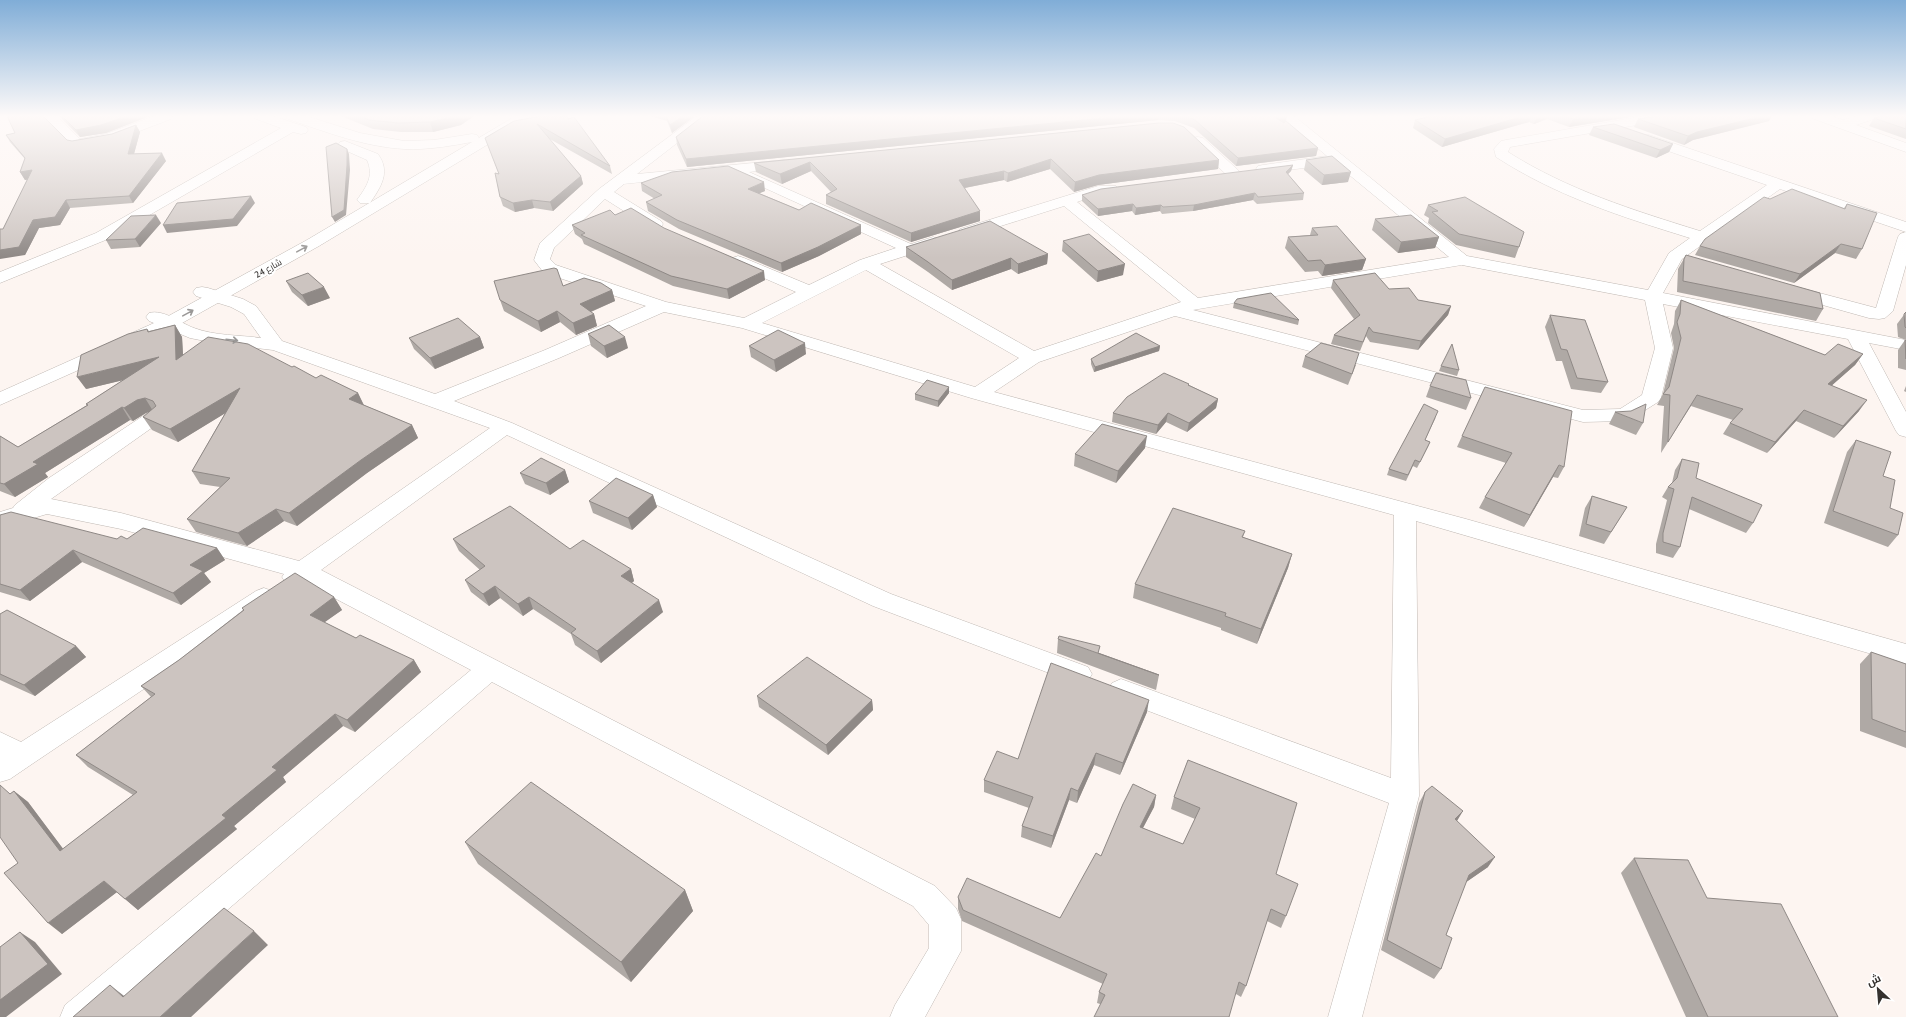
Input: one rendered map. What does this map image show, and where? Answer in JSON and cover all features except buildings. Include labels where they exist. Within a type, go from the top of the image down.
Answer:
[{"type":"street","points":[[0,278],[102,236],[222,163]]},
{"type":"street","points":[[365,200],[377,180],[379,169],[376,163]]},
{"type":"street","name":"شارع 24","points":[[209,295],[428,163]]},
{"type":"street","name":"شارع 24","points":[[0,399],[162,320],[313,243],[446,163]]},
{"type":"street","points":[[642,163],[604,192],[546,246],[542,260],[550,269],[662,306],[746,324],[978,394],[1405,511],[1906,654]]},
{"type":"street","points":[[620,180],[790,163]]},
{"type":"street","points":[[1223,163],[1233,173]]},
{"type":"street","points":[[1217,175],[1305,163]]},
{"type":"street","points":[[1344,163],[1462,260]]},
{"type":"street","points":[[1515,163],[1526,171],[1602,206],[1703,236]]},
{"type":"street","points":[[1719,163],[1906,227]]},
{"type":"street","points":[[732,169],[910,249]]},
{"type":"street","points":[[1175,311],[1583,416],[1624,415],[1651,398],[1664,348],[1653,296],[1675,256],[1777,184]]},
{"type":"street","points":[[746,324],[866,263],[1098,190],[1122,187]]},
{"type":"street","points":[[604,192],[672,233]]},
{"type":"street","points":[[1066,200],[1194,304]]},
{"type":"street","points":[[1779,287],[1869,313],[1880,314],[1884,312],[1906,237]]},
{"type":"street","points":[[725,256],[810,292]]},
{"type":"street","points":[[1675,256],[1697,263]]},
{"type":"street","points":[[978,394],[1032,358],[1194,304],[1462,260],[1906,345]]},
{"type":"street","points":[[866,263],[1032,358]]},
{"type":"street","points":[[209,295],[237,303],[250,310],[276,345]]},
{"type":"street","points":[[436,401],[552,354],[662,306]]},
{"type":"street","points":[[162,320],[190,333],[215,338],[276,345],[436,401],[505,427],[882,600],[1404,796]]},
{"type":"street","name":"شارع 24","points":[[0,388],[162,320]]},
{"type":"street","points":[[1855,335],[1906,431]]},
{"type":"street","points":[[8,518],[153,418]]},
{"type":"street","points":[[7,757],[304,571],[505,427]]},
{"type":"street","points":[[8,518],[47,506],[121,521],[304,571],[924,896],[945,919],[945,951],[907,1017]]},
{"type":"street","points":[[1345,1017],[1404,796],[1405,511]]},
{"type":"street","points":[[77,1017],[490,669]]}]
